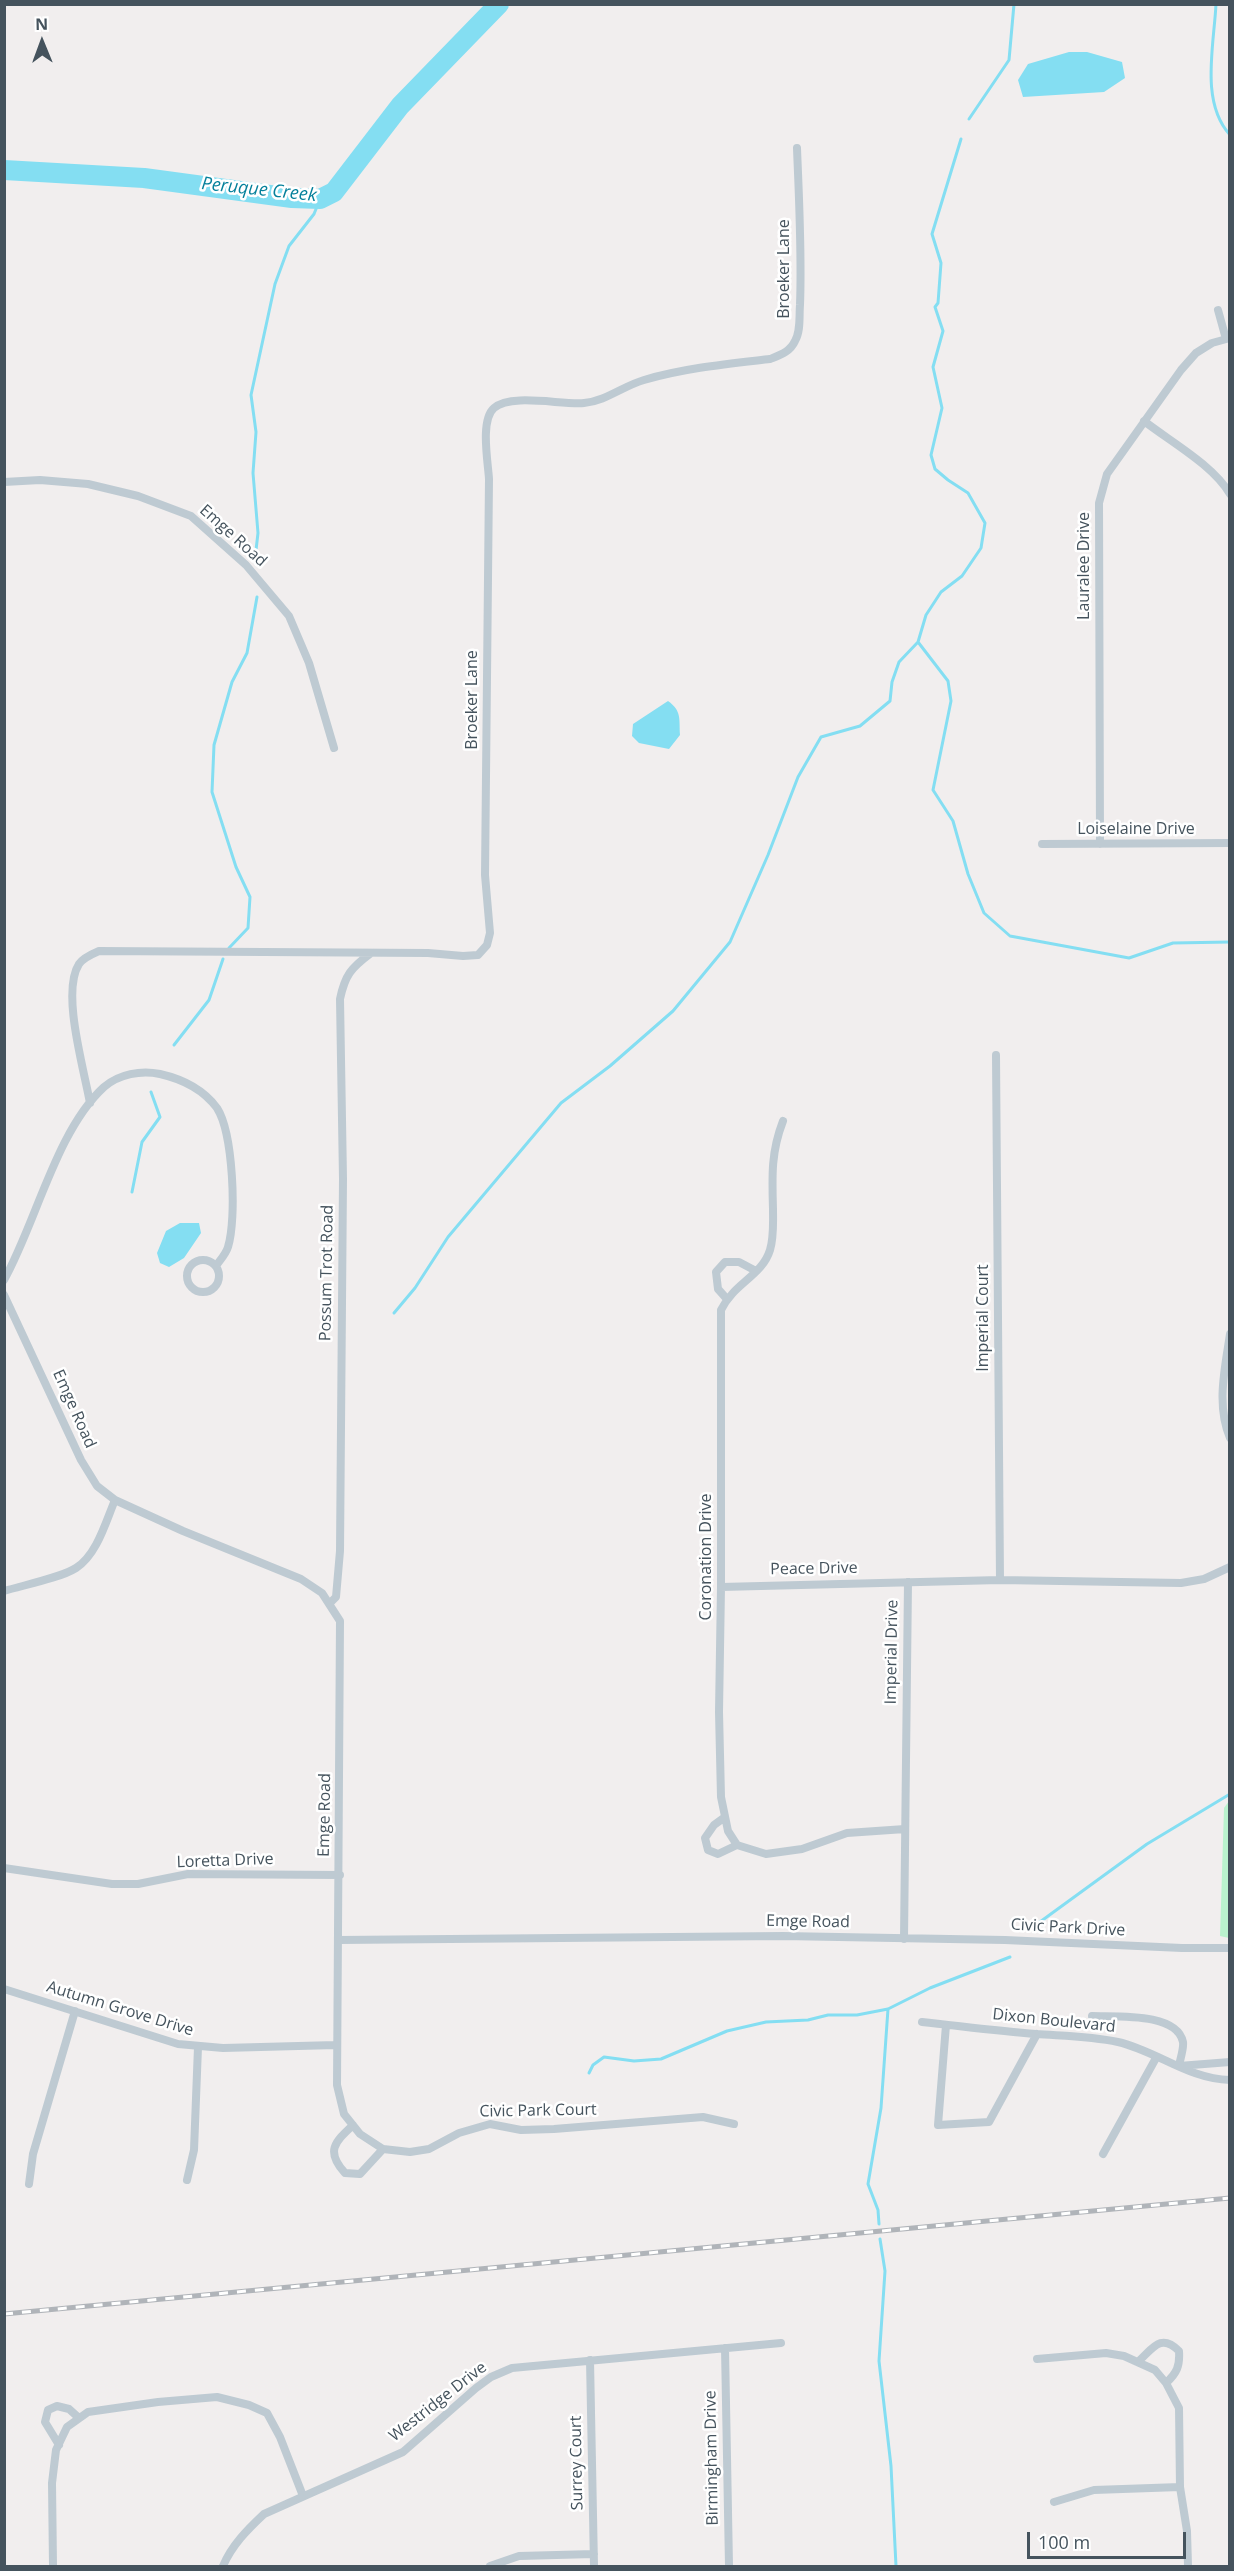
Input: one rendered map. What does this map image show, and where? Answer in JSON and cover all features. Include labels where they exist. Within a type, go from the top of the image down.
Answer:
[{"type":"street","name":"Broeker Lane","points":[[90,1103],[70,1000],[74,974],[80,961],[99,951],[428,953],[463,956],[478,955],[488,945],[490,933],[485,875],[489,479],[486,426],[488,417],[492,410],[507,403],[585,403],[613,395],[638,382],[674,372],[770,359],[791,348],[798,331],[801,278],[797,148]]},
{"type":"street","points":[[1218,310],[1228,338]]},
{"type":"street","name":"Lauralee Drive","points":[[1100,844],[1099,503],[1107,474],[1196,353],[1228,338]]},
{"type":"street","points":[[1144,421],[1210,471],[1224,484],[1230,494]]},
{"type":"street","name":"Emge Road","points":[[4,482],[40,480],[88,484],[138,496],[191,516],[246,565],[289,615],[309,663],[334,748]]},
{"type":"street","name":"Loiselaine Drive","points":[[1042,844],[1230,843]]},
{"type":"street","name":"Possum Trot Road","points":[[330,1603],[336,1597],[340,1551],[343,1179],[340,999],[344,980],[354,966],[371,953]]},
{"type":"street","name":"Imperial Court","points":[[996,1055],[1000,1580]]},
{"type":"street","points":[[4,1280],[16,1258],[64,1145],[90,1103],[105,1087],[135,1072],[152,1072],[176,1078],[195,1087],[218,1109],[228,1136],[231,1199],[229,1244],[216,1266]]},
{"type":"street","points":[[756,1271],[739,1262],[725,1262],[716,1272],[718,1289],[726,1298],[763,1266],[773,1239],[772,1163],[775,1143],[783,1121]]},
{"type":"street","name":"Emge Road","points":[[4,1295],[91,1479],[115,1500],[183,1531],[301,1579],[322,1593],[340,1621],[339,1940],[771,1936],[904,1939]]},
{"type":"street","name":"Coronation Drive","points":[[726,1298],[721,1310],[719,1340],[722,1587],[719,1723],[721,1797],[728,1831],[737,1845]]},
{"type":"street","points":[[1230,1334],[1223,1382],[1223,1420],[1230,1438]]},
{"type":"street","points":[[4,1591],[76,1568],[90,1553],[100,1536],[115,1500]]},
{"type":"street","name":"Imperial Drive","points":[[904,1939],[908,1582],[1000,1580],[1181,1583],[1204,1579],[1230,1567]]},
{"type":"street","name":"Peace Drive","points":[[722,1587],[908,1582]]},
{"type":"street","points":[[725,1817],[714,1825],[705,1838],[708,1850],[718,1854],[737,1845],[766,1854],[802,1849],[847,1833],[905,1829]]},
{"type":"street","name":"Loretta Drive","points":[[4,1868],[112,1884],[138,1884],[188,1874],[339,1875]]},
{"type":"street","name":"Civic Park Drive","points":[[904,1939],[1230,1948]]},
{"type":"street","name":"Civic Park Court","points":[[339,1940],[337,2085],[344,2114],[360,2134],[383,2149],[410,2152],[429,2149],[459,2133],[490,2124],[521,2130],[554,2129],[703,2117],[734,2124]]},
{"type":"street","name":"Autumn Grove Drive","points":[[4,1989],[178,2044],[198,2048],[336,2045]]},
{"type":"street","points":[[29,2184],[38,2132],[75,2012]]},
{"type":"street","points":[[1092,2016],[1162,2020],[1177,2029],[1183,2043],[1179,2066]]},
{"type":"street","name":"Dixon Boulevard","points":[[922,2022],[1037,2034],[1085,2036],[1122,2043],[1179,2066],[1194,2075],[1213,2080],[1230,2080]]},
{"type":"street","points":[[945,2025],[938,2125],[989,2122],[1037,2034]]},
{"type":"street","points":[[187,2180],[194,2150],[198,2048]]},
{"type":"street","points":[[1103,2154],[1156,2058]]},
{"type":"street","name":"Dixon Boulevard","points":[[1179,2066],[1230,2062]]},
{"type":"street","points":[[353,2125],[337,2140],[333,2151],[337,2163],[345,2172],[360,2174],[383,2149]]},
{"type":"street","points":[[1138,2361],[1155,2345],[1164,2342],[1173,2344],[1179,2351],[1178,2368],[1175,2375],[1166,2383]]},
{"type":"street","name":"Westridge Drive","points":[[223,2566],[245,2531],[264,2514],[403,2452],[492,2377],[512,2368],[781,2343]]},
{"type":"street","name":"Birmingham Drive","points":[[725,2348],[729,2566]]},
{"type":"street","points":[[1037,2359],[1106,2353],[1124,2356],[1155,2370],[1166,2383],[1179,2408],[1180,2487],[1187,2531],[1188,2566]]},
{"type":"street","name":"Surrey Court","points":[[590,2360],[594,2566]]},
{"type":"street","points":[[53,2566],[52,2483],[59,2445],[67,2427],[88,2412],[218,2397],[249,2405],[267,2413],[280,2437],[303,2496]]},
{"type":"street","points":[[59,2445],[45,2422],[48,2410],[57,2406],[69,2409],[79,2418]]},
{"type":"street","points":[[1054,2502],[1094,2490],[1180,2487]]},
{"type":"street","points":[[490,2566],[519,2556],[594,2554]]},
{"type":"green space","points":[[1229,1801],[1229,1938],[1220,1936],[1224,1808]]},
{"type":"water","points":[[1069,52],[1087,52],[1122,62],[1125,78],[1104,92],[1023,97],[1018,80],[1028,64]]},
{"type":"water","points":[[668,701],[678,712],[680,735],[669,749],[639,743],[632,736],[633,724]]},
{"type":"water","points":[[180,1223],[199,1223],[201,1233],[184,1258],[169,1267],[160,1263],[157,1253],[166,1231]]},
{"type":"waterway","name":"Peruque Creek","points":[[4,170],[144,178],[292,198],[320,199],[334,192],[400,106],[499,4]]},
{"type":"waterway","points":[[969,119],[1009,60],[1014,4]]},
{"type":"waterway","points":[[1216,4],[1212,90],[1215,107],[1230,135]]},
{"type":"waterway","points":[[394,1313],[415,1288],[448,1237],[561,1103],[610,1066],[673,1011],[730,942],[768,855],[798,777],[821,737],[860,726],[890,701],[892,682],[899,662],[918,642],[926,615],[941,592],[962,576],[981,548],[985,523],[968,493],[935,469],[931,455],[942,408],[933,367],[943,331],[935,307],[938,303],[941,263],[932,234],[961,139]]},
{"type":"waterway","points":[[256,550],[258,533],[253,473],[256,432],[251,395],[275,284],[289,246],[314,214],[320,199]]},
{"type":"waterway","points":[[229,948],[248,928],[250,897],[236,867],[212,792],[214,745],[232,682],[247,653],[257,597]]},
{"type":"waterway","points":[[918,642],[948,681],[951,701],[933,790],[953,821],[968,874],[984,913],[1010,936],[1129,958],[1173,943],[1230,942]]},
{"type":"waterway","points":[[174,1045],[209,1000],[223,959]]},
{"type":"waterway","points":[[132,1192],[142,1142],[160,1117],[151,1092]]},
{"type":"waterway","points":[[1033,1927],[1147,1844],[1230,1794]]},
{"type":"waterway","points":[[589,2073],[593,2065],[604,2057],[634,2061],[661,2059],[727,2031],[766,2022],[808,2020],[828,2015],[857,2015],[888,2009],[930,1988],[1010,1957]]},
{"type":"waterway","points":[[879,2224],[878,2210],[868,2184],[881,2108],[888,2009]]},
{"type":"waterway","points":[[880,2239],[885,2271],[879,2361],[891,2466],[896,2566]]},
{"type":"railway","points":[[4,2314],[1230,2198]]}]
